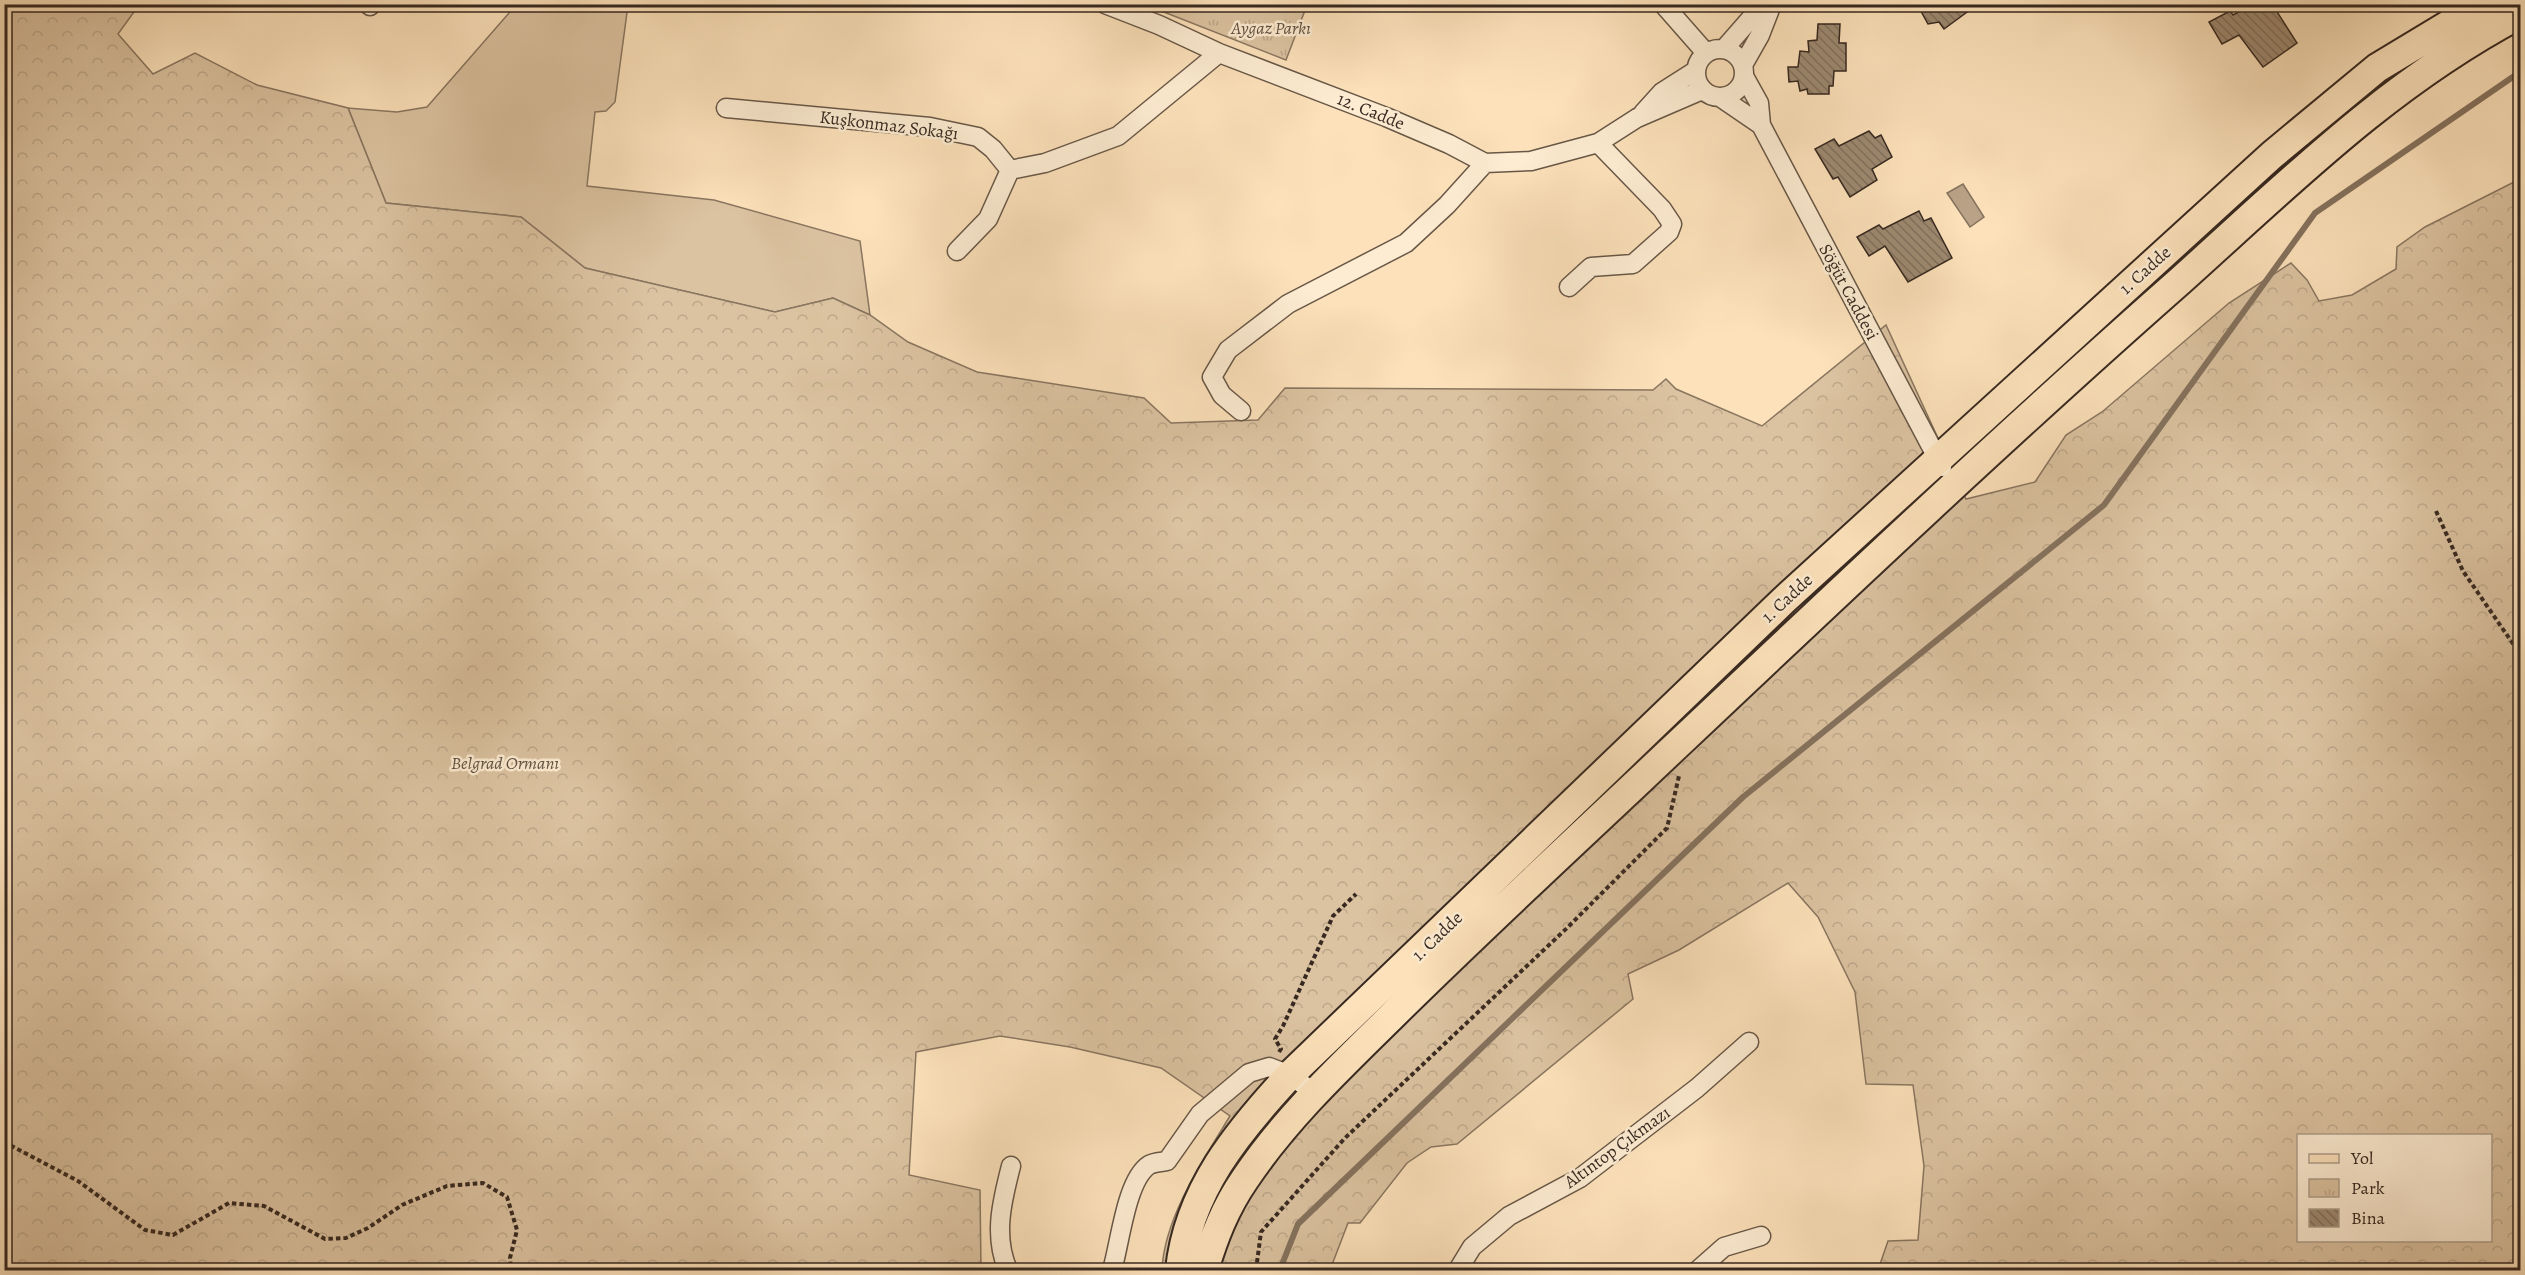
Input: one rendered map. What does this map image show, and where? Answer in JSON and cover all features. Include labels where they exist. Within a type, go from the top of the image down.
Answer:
[{"type":"main road","name":"1. Cadde","points":[[1180,1270],[1182,1246],[1204,1187],[1280,1071],[1784,600],[2272,155],[2378,68],[2483,4]]},
{"type":"main road","name":"1. Cadde","points":[[1204,1270],[1219,1220],[1246,1176],[1316,1094],[1471,939],[1953,484],[2339,138],[2412,80],[2468,41],[2520,14]]},
{"type":"street","name":"12. Cadde","points":[[1105,4],[1159,25],[1219,53],[1386,117],[1449,144],[1485,163]]},
{"type":"street","points":[[1663,4],[1706,53]]},
{"type":"street","points":[[1724,49],[1752,17],[1772,4]]},
{"type":"street","points":[[1720,97],[1738,89],[1743,71],[1772,4]]},
{"type":"street","points":[[1637,118],[1662,92],[1695,71],[1706,53],[1724,49],[1736,54],[1759,102],[1761,125]]},
{"type":"street","points":[[957,251],[987,219],[1010,170],[1045,163],[1118,136],[1219,53]]},
{"type":"street","points":[[1695,71],[1702,90]]},
{"type":"street","points":[[1241,411],[1222,395],[1212,377],[1228,350],[1288,304],[1406,243],[1447,205],[1485,163],[1531,160],[1598,143],[1637,118],[1702,90],[1720,97],[1761,125]]},
{"type":"street","name":"Kuşkonmaz Sokağı","points":[[726,108],[930,127],[978,137],[993,149],[1010,170]]},
{"type":"street","name":"Söğüt Caddesi","points":[[1761,125],[1953,484]]},
{"type":"street","points":[[1569,286],[1591,267],[1633,264],[1669,232],[1672,224],[1662,209],[1598,143]]},
{"type":"street","name":"Altıntop Çıkmazı","points":[[1458,1270],[1472,1247],[1509,1216],[1580,1178],[1697,1088],[1749,1042]]},
{"type":"street","points":[[1112,1270],[1130,1194],[1137,1178],[1150,1164],[1167,1161],[1200,1114],[1249,1073],[1280,1071],[1316,1094]]},
{"type":"street","points":[[1008,1270],[1001,1253],[1001,1208],[1011,1166]]},
{"type":"street","points":[[1698,1270],[1724,1247],[1761,1236]]},
{"type":"path","points":[[2436,511],[2463,570],[2520,654]]},
{"type":"path","points":[[1256,1270],[1261,1232],[1345,1138],[1567,928],[1667,828],[1682,767]]},
{"type":"path","points":[[1280,1071],[1281,1049],[1275,1039],[1333,916],[1356,894]]},
{"type":"path","points":[[4,1142],[78,1181],[146,1230],[173,1235],[230,1203],[264,1206],[325,1239],[346,1238],[368,1228],[402,1205],[447,1186],[483,1183],[507,1197],[517,1230],[510,1258],[511,1270]]},
{"type":"green space","name":"Aygaz Parkı","points":[[1307,4],[1286,60],[1146,5]]},
{"type":"green space","name":"Belgrad Ormanı","points":[[4,5],[66,10],[69,5],[139,5],[118,34],[153,74],[195,53],[257,85],[348,108],[386,203],[521,217],[585,268],[775,312],[833,298],[870,315],[908,342],[977,372],[1144,398],[1171,423],[1258,420],[1285,388],[1653,390],[1666,379],[1676,389],[1762,426],[1886,325],[1966,499],[2035,482],[2066,435],[2102,412],[2229,303],[2291,263],[2307,280],[2319,301],[2352,295],[2396,269],[2397,247],[2425,227],[2520,179],[2520,1270],[1878,1270],[1888,1241],[1918,1240],[1924,1166],[1913,1085],[1866,1084],[1855,992],[1818,917],[1788,883],[1679,950],[1628,974],[1633,999],[1457,1144],[1431,1147],[1407,1163],[1360,1223],[1348,1223],[1330,1270],[1162,1270],[1164,1250],[1177,1210],[1197,1170],[1230,1116],[1161,1068],[1070,1047],[1000,1036],[916,1052],[909,1175],[980,1190],[981,1270],[5,1270]]},
{"type":"green space","points":[[516,5],[628,5],[615,102],[606,111],[595,112],[587,186],[714,200],[860,241],[870,315],[833,298],[775,312],[675,289],[585,268],[521,217],[386,203],[348,108],[397,112],[427,107]]},
{"type":"shaded area","points":[[1963,184],[1984,217],[1970,227],[1947,193]]},
{"type":"building","points":[[1917,4],[1978,4],[1944,29],[1939,22],[1928,24]]},
{"type":"building","points":[[2253,4],[2272,4],[2297,43],[2263,67],[2239,35],[2222,44],[2209,22],[2230,11],[2233,15]]},
{"type":"building","points":[[1818,24],[1840,24],[1839,43],[1846,43],[1846,71],[1834,71],[1833,86],[1829,86],[1829,94],[1808,94],[1807,89],[1800,91],[1798,81],[1789,82],[1788,67],[1798,67],[1800,51],[1809,52],[1808,41],[1817,40]]},
{"type":"building","points":[[1869,131],[1875,138],[1881,135],[1892,157],[1872,169],[1877,180],[1850,197],[1838,177],[1833,179],[1815,149],[1834,139],[1839,146]]},
{"type":"building","points":[[1919,211],[1924,221],[1931,218],[1952,258],[1908,282],[1885,246],[1869,256],[1857,237],[1879,225],[1883,229]]},
{"type":"waterway","points":[[1283,1270],[1283,1262],[1298,1224],[1743,797],[2104,505],[2315,213],[2520,72]]}]
